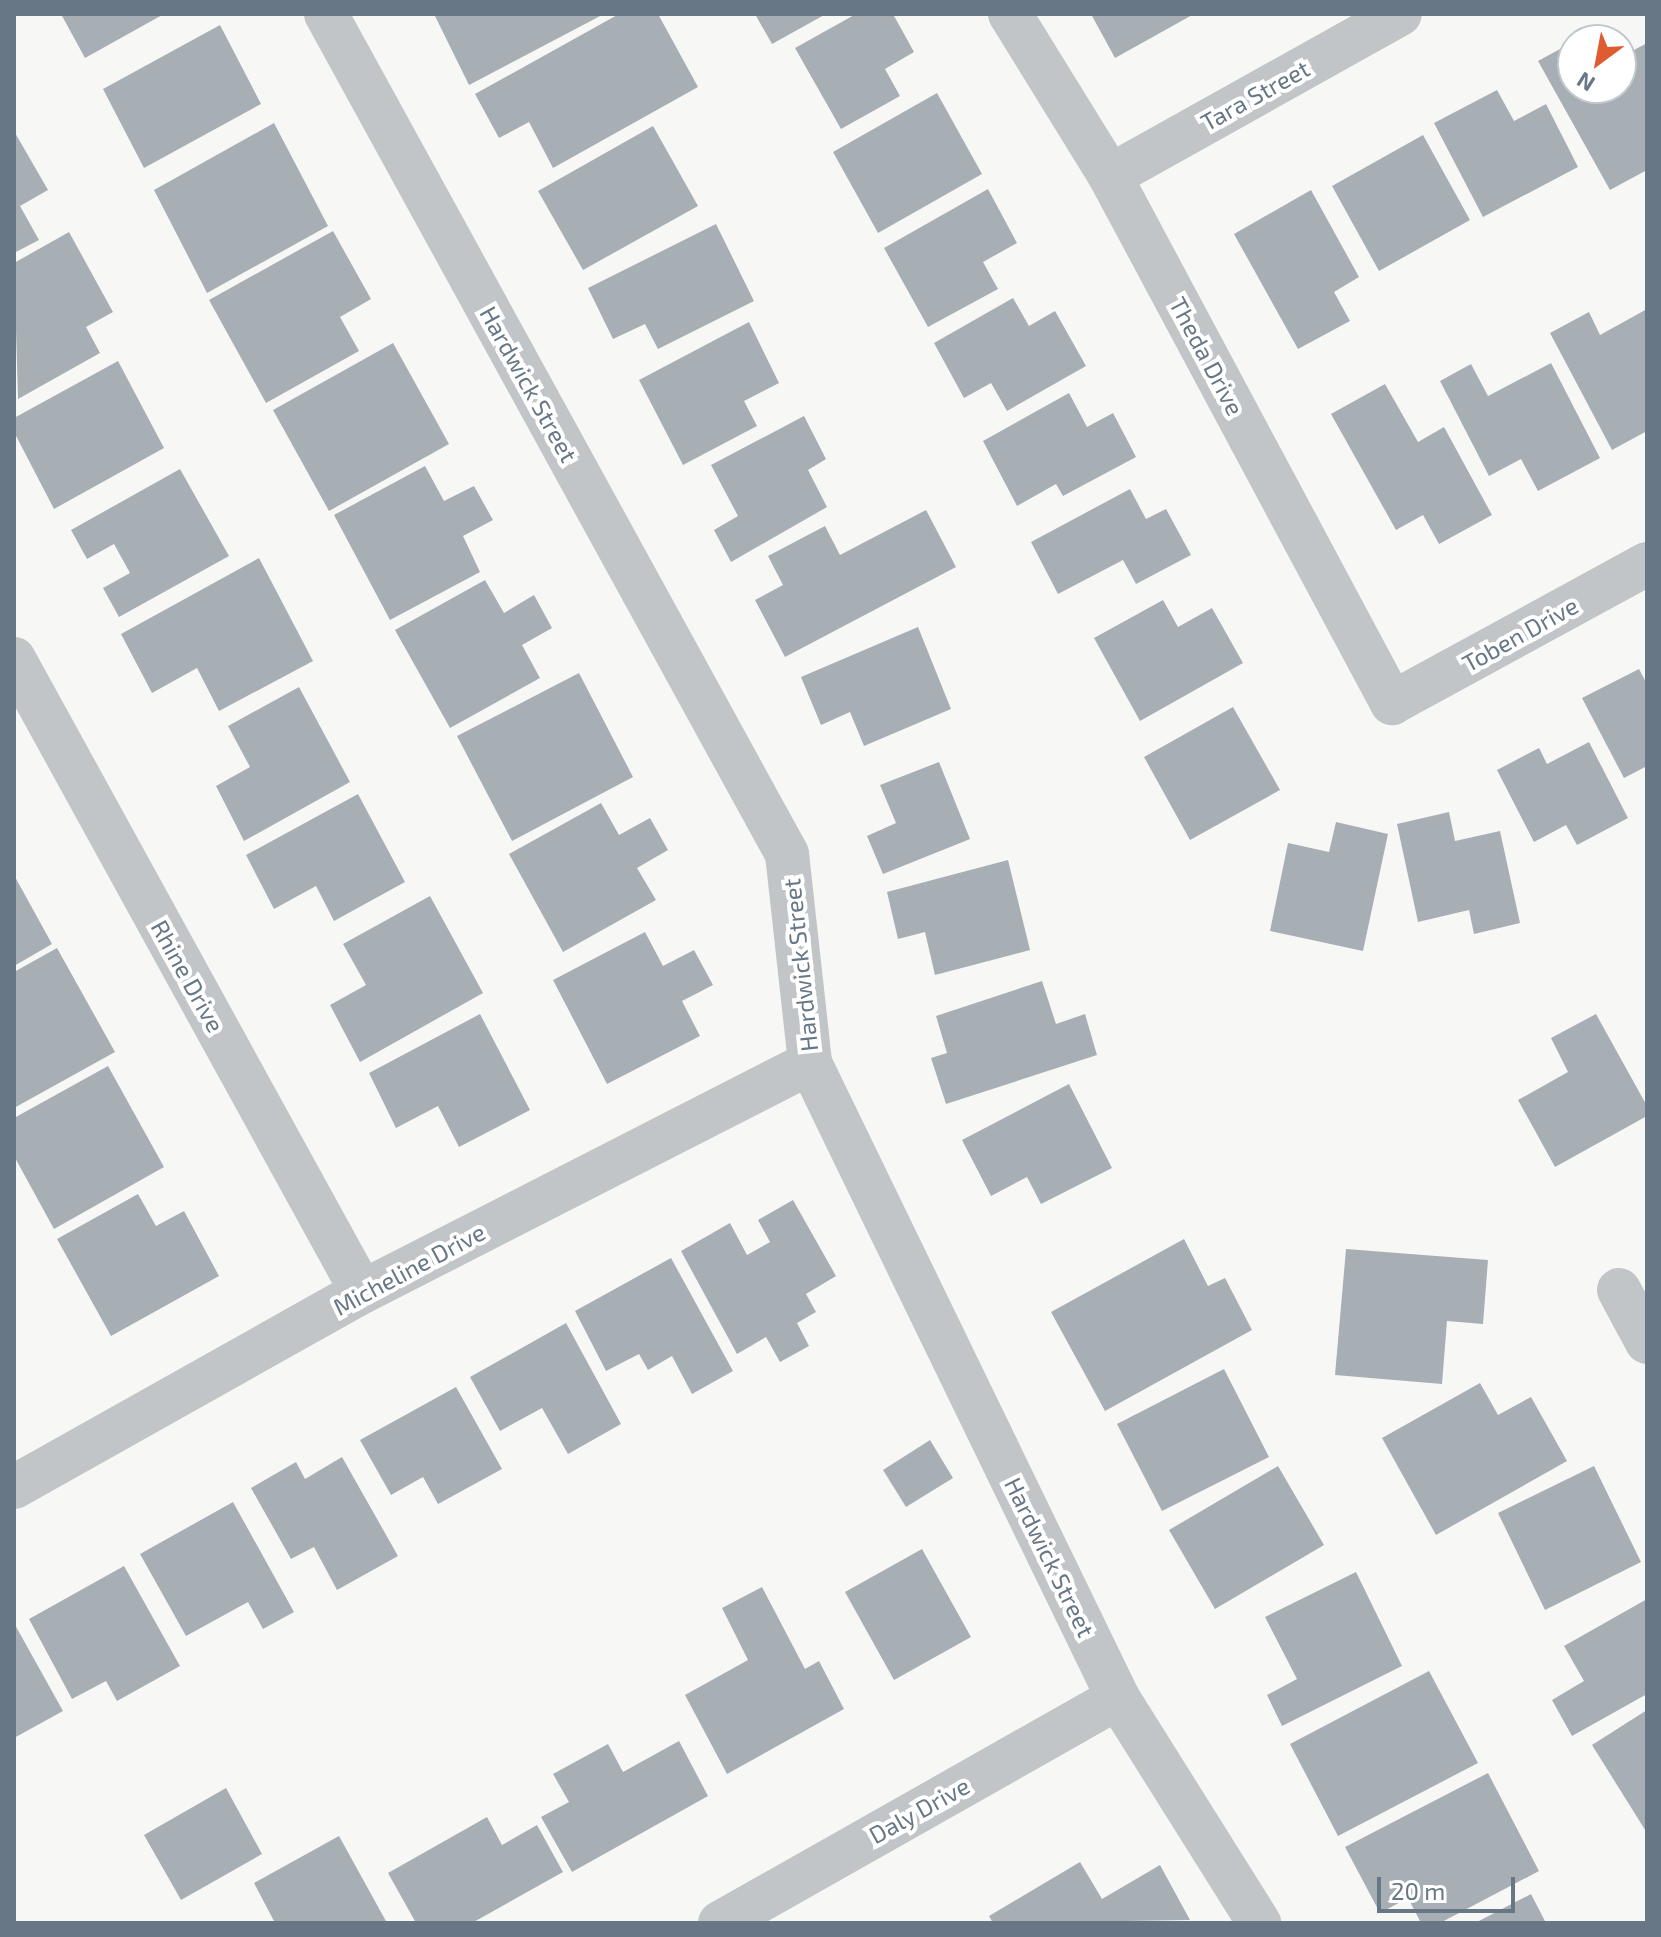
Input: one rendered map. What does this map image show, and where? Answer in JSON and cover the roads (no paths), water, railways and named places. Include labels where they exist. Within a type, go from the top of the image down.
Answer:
[{"type":"street","name":"Hardwick Street","points":[[326,14],[787,854],[810,1063],[1118,1698],[1259,1923]]},
{"type":"street","name":"Theda Drive","points":[[1010,14],[1110,176],[1392,703]]},
{"type":"street","name":"Tara Street","points":[[1110,176],[1400,14]]},
{"type":"street","name":"Toben Drive","points":[[1392,703],[1647,564]]},
{"type":"street","name":"Rhine Drive","points":[[14,659],[362,1292]]},
{"type":"street","name":"Micheline Drive","points":[[14,1487],[362,1292],[810,1063]]},
{"type":"street","points":[[1619,1290],[1647,1342]]},
{"type":"street","name":"Daly Drive","points":[[720,1923],[1118,1698]]}]
